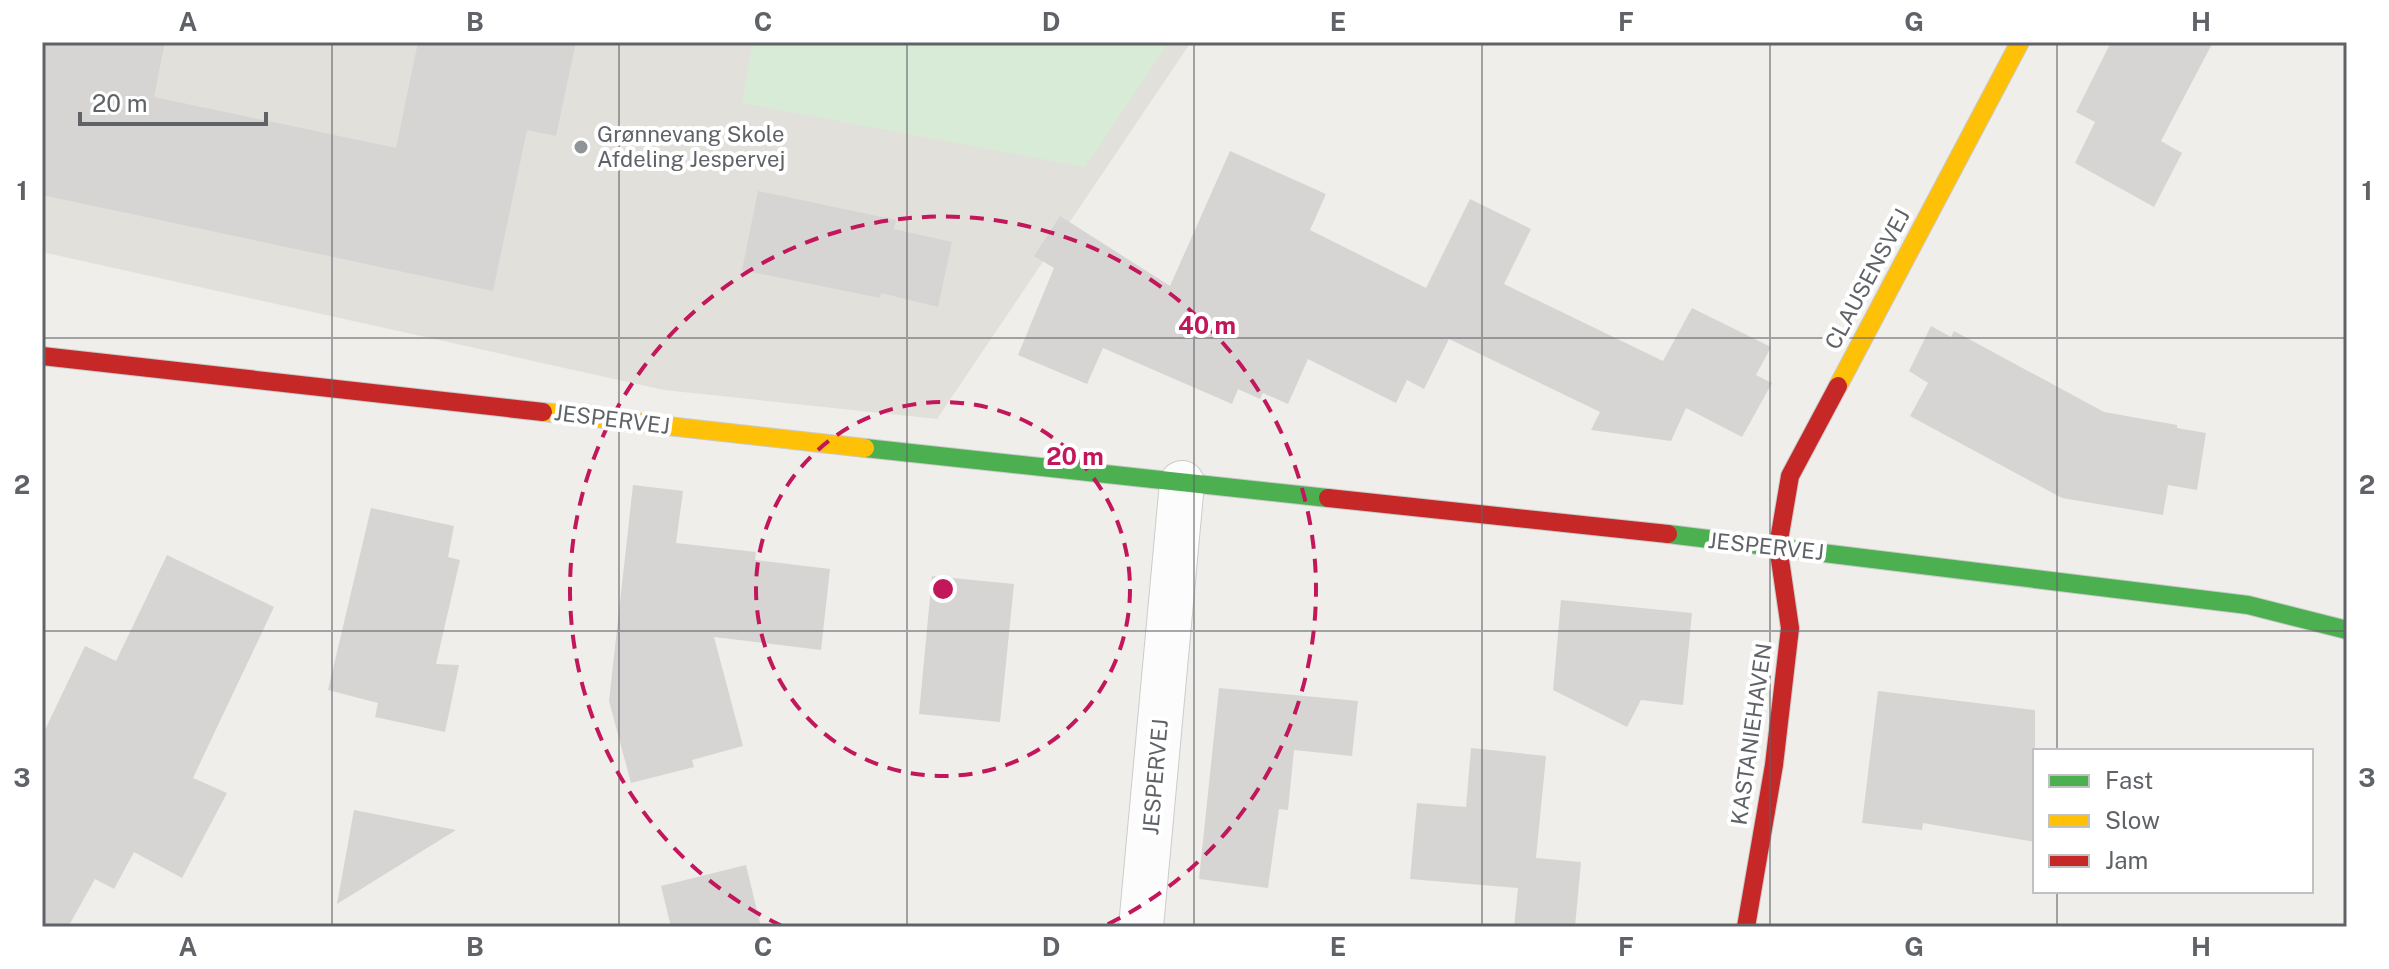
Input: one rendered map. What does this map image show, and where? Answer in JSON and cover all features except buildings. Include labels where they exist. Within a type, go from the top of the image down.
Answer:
[{"type":"street","name":"CLAUSENSVEJ","points":[[1778,546],[1790,476],[2020,42]]},
{"type":"street","name":"JESPERVEJ","points":[[42,356],[1778,546],[2248,605],[2347,630]]},
{"type":"street","name":"JESPERVEJ","points":[[1141,927],[1182,483]]},
{"type":"street","name":"KASTANIEHAVEN","points":[[1746,927],[1774,765],[1790,628],[1778,546]]},
{"type":"shaded area","name":"Grønnevang Skole Afdeling Jespervej","points":[[42,42],[1191,42],[937,419],[664,390],[42,252]]},
{"type":"green space","points":[[753,42],[1169,42],[1085,167],[742,103]]},
{"type":"traffic: fast","points":[[865,448],[1328,498]]},
{"type":"traffic: fast","points":[[1668,534],[2248,605],[2347,630]]},
{"type":"traffic: slow","points":[[1838,386],[2020,42]]},
{"type":"traffic: slow","points":[[543,412],[865,448]]},
{"type":"traffic: jam","points":[[42,356],[543,412]]},
{"type":"traffic: jam","points":[[1746,927],[1774,765],[1790,628],[1778,546],[1790,476],[1838,386]]},
{"type":"traffic: jam","points":[[1328,498],[1668,534]]},
{"type":"place","name":"Grønnevang Skole Afdeling Jespervej","points":[[581,147]]}]
